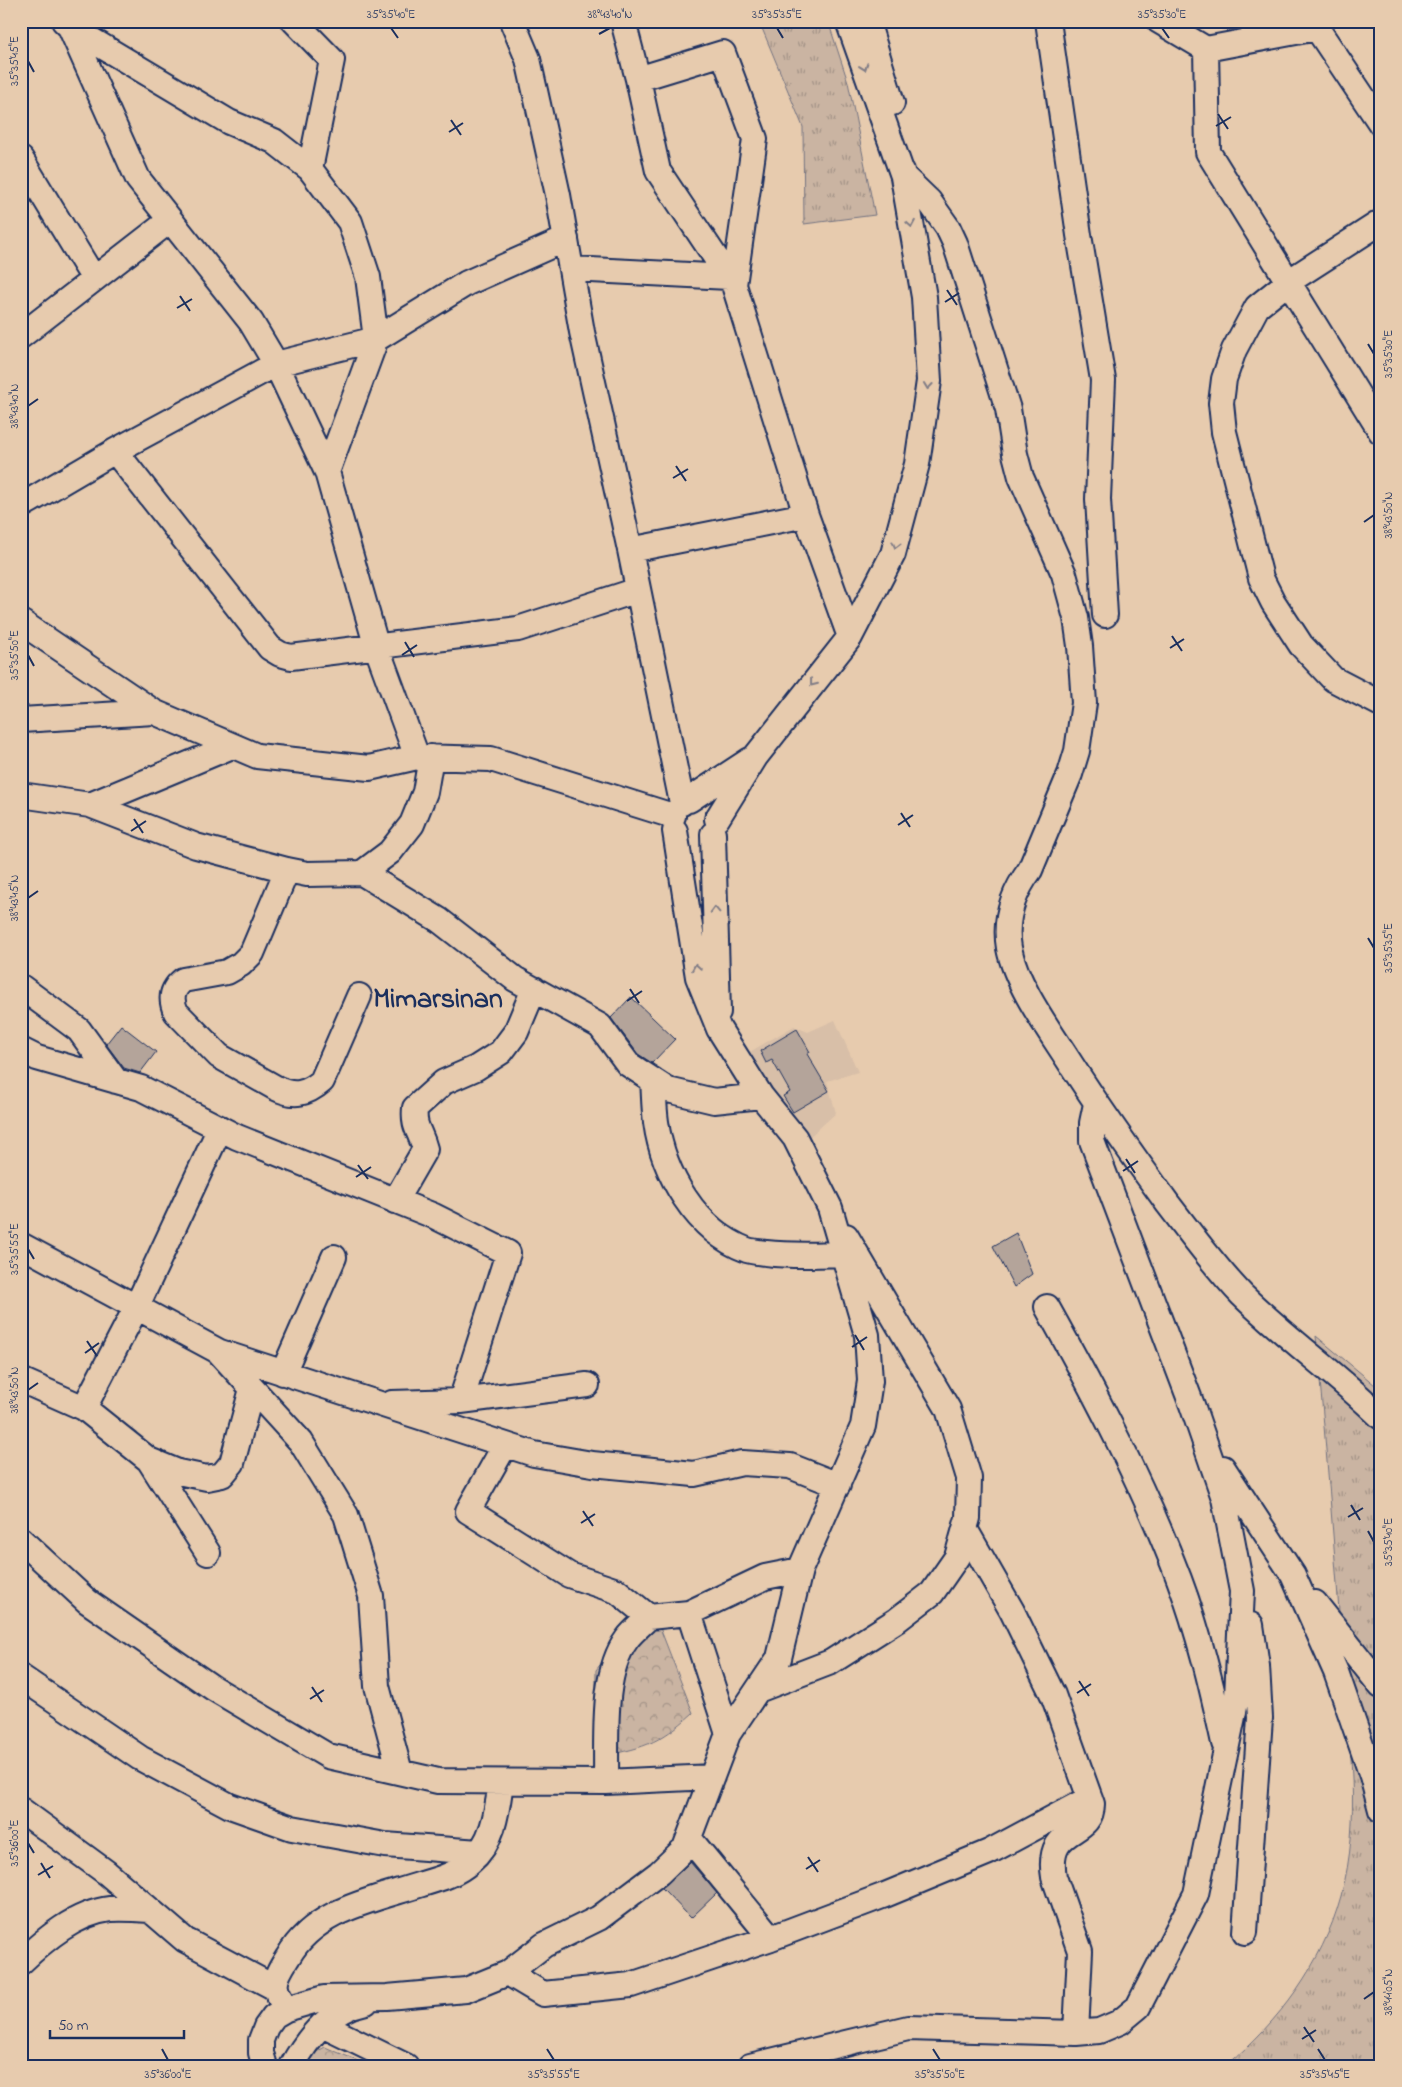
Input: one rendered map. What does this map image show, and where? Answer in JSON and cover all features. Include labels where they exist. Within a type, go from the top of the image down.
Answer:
[{"type":"street","points":[[294,21],[332,60],[310,169]]},
{"type":"street","points":[[512,21],[528,59],[558,195],[582,332],[638,590],[680,813],[698,977],[719,1029],[762,1096],[795,1138],[830,1208],[948,1409],[969,1478],[968,1518],[957,1557],[932,1593],[897,1620],[831,1662],[758,1690]]},
{"type":"street","points":[[622,21],[638,80],[658,171],[731,281],[806,515],[850,637]]},
{"type":"street","points":[[848,21],[903,176],[929,201],[948,228],[955,243],[1008,409],[1015,454],[1021,477],[1061,567],[1076,618],[1084,689],[1082,727],[1070,774],[1030,870],[1014,895],[1010,910],[1008,937],[1013,962],[1032,1001],[1096,1104],[1218,1269],[1266,1317],[1325,1366],[1381,1418]]},
{"type":"street","points":[[719,1029],[715,826],[710,805],[696,799],[680,813],[679,837],[693,843],[701,843],[715,826],[756,756],[850,637],[894,554],[917,464],[929,381],[924,297],[890,94],[867,21]]},
{"type":"street","points":[[1048,21],[1079,235],[1104,380],[1098,499],[1105,615]]},
{"type":"street","points":[[1159,21],[1206,49],[1314,25],[1381,124]]},
{"type":"street","points":[[67,24],[230,122],[274,141],[310,169],[350,222],[368,276],[376,339],[327,472]]},
{"type":"street","points":[[67,24],[138,180],[251,322],[276,364],[327,472],[378,648],[424,757],[425,792],[412,824],[390,852],[362,873]]},
{"type":"street","points":[[1206,49],[1208,152],[1381,432]]},
{"type":"street","points":[[638,80],[723,52],[755,139],[731,281]]},
{"type":"street","points":[[21,158],[94,279]]},
{"type":"street","points":[[21,336],[169,221]]},
{"type":"street","points":[[1381,222],[1288,282],[1258,307],[1234,350],[1222,389],[1221,418],[1261,578],[1273,602],[1301,645],[1332,678],[1381,704]]},
{"type":"street","points":[[21,506],[115,451],[276,364],[376,339],[467,282],[566,239]]},
{"type":"street","points":[[571,269],[731,281]]},
{"type":"street","points":[[115,451],[270,648],[280,654],[291,657],[378,648],[518,629],[638,590]]},
{"type":"street","points":[[630,550],[806,515]]},
{"type":"street","points":[[21,622],[154,712],[257,756],[369,768],[424,757],[492,759],[680,813]]},
{"type":"street","points":[[21,720],[154,712]]},
{"type":"street","points":[[90,805],[232,746]]},
{"type":"street","points":[[680,813],[756,756]]},
{"type":"street","points":[[21,796],[90,805],[196,846],[287,870],[307,874],[362,873],[439,920],[515,979],[600,1026],[628,1064],[668,1090],[714,1101],[762,1096]]},
{"type":"street","points":[[287,870],[252,953],[241,964],[226,972],[183,980],[177,984],[172,998],[176,1012],[219,1056],[285,1093],[295,1094],[314,1088],[322,1081],[359,996]]},
{"type":"street","points":[[21,987],[80,1030],[116,1081]]},
{"type":"street","points":[[395,1201],[425,1148],[421,1135],[414,1123],[415,1108],[444,1082],[476,1068],[501,1052],[516,1032],[534,989]]},
{"type":"street","points":[[21,1050],[36,1058],[141,1088],[238,1137],[434,1216],[508,1253],[461,1401]]},
{"type":"street","points":[[653,1080],[656,1123],[667,1164],[687,1201],[703,1222],[724,1239],[748,1251],[795,1256],[842,1254]]},
{"type":"street","points":[[1096,1104],[1092,1123],[1092,1141],[1224,1498],[1256,1658],[1260,1718],[1245,1932]]},
{"type":"street","points":[[84,1408],[136,1308],[220,1128]]},
{"type":"street","points":[[259,2062],[261,2040],[266,2027],[274,2016],[286,2009],[324,1998],[388,1997],[466,1990],[508,1973],[544,1945],[599,1918],[685,1848],[728,1734],[779,1658],[800,1570],[863,1426],[870,1381],[867,1335],[830,1208]]},
{"type":"street","points":[[21,1245],[218,1351],[534,1454],[592,1464],[694,1474],[742,1463],[790,1466],[838,1485]]},
{"type":"street","points":[[283,1373],[334,1257]]},
{"type":"street","points":[[1047,1307],[1101,1404],[1140,1487],[1179,1580],[1206,1665],[1226,1752]]},
{"type":"street","points":[[218,1351],[301,1442],[346,1515],[371,1596],[377,1686],[400,1772]]},
{"type":"street","points":[[21,1380],[84,1408],[149,1460],[178,1472],[207,1478],[222,1475],[232,1463],[252,1389]]},
{"type":"street","points":[[374,1403],[461,1401],[587,1385]]},
{"type":"street","points":[[1203,1438],[1294,1575],[1381,1686]]},
{"type":"street","points":[[505,1445],[468,1511],[569,1575],[617,1591],[649,1616]]},
{"type":"street","points":[[149,1460],[208,1553]]},
{"type":"street","points":[[965,1529],[1012,1611],[1053,1695],[1090,1798],[1092,1811],[1090,1818],[1085,1824],[1068,1833],[1059,1842],[1054,1852],[1052,1865],[1054,1877],[1080,1951],[1076,2033]]},
{"type":"street","points":[[21,1540],[87,1601],[213,1688],[328,1756],[438,1781],[606,1782],[712,1777]]},
{"type":"street","points":[[606,1782],[608,1698],[613,1667],[627,1639],[649,1616],[689,1613],[765,1577],[800,1570]]},
{"type":"street","points":[[1294,1575],[1336,1672],[1372,1776],[1381,1810]]},
{"type":"street","points":[[750,2066],[908,2028],[1076,2033],[1099,2031],[1120,2022],[1138,2008],[1196,1894],[1237,1697],[1242,1591]]},
{"type":"street","points":[[689,1613],[728,1734]]},
{"type":"street","points":[[21,1677],[140,1758],[230,1806],[292,1828],[385,1845],[479,1852]]},
{"type":"street","points":[[276,1988],[279,1973],[294,1946],[317,1924],[347,1907],[449,1876],[470,1862],[487,1842],[496,1818],[501,1782]]},
{"type":"street","points":[[508,1973],[543,1994],[632,1985],[771,1938],[884,1895],[989,1852],[1090,1798]]},
{"type":"street","points":[[21,1810],[107,1873],[185,1940],[276,1988],[286,2009]]},
{"type":"street","points":[[689,1838],[771,1938]]},
{"type":"street","points":[[21,1962],[38,1946],[71,1922],[109,1909],[150,1910]]},
{"type":"street","points":[[292,2066],[305,2043],[328,2020],[356,2004],[388,1997]]},
{"type":"street","points":[[322,2025],[406,2066]]},
{"type":"shaded area","points":[[835,1020],[858,1072],[827,1081],[836,1113],[805,1141],[748,1053],[794,1026],[808,1032]]},
{"type":"green space","points":[[759,21],[828,21],[848,82],[875,215],[804,224],[803,127]]},
{"type":"green space","points":[[1316,1336],[1381,1390],[1381,2066],[1226,2066],[1264,2030],[1297,1990],[1311,1968],[1333,1921],[1341,1896],[1351,1839],[1351,1751]]},
{"type":"green space","points":[[655,1615],[693,1713],[681,1724],[648,1744],[595,1757],[596,1670],[614,1647]]},
{"type":"green space","points":[[325,2047],[370,2066],[292,2066]]},
{"type":"building","points":[[631,997],[675,1039],[652,1063],[638,1054],[611,1018]]},
{"type":"building","points":[[121,1025],[156,1052],[140,1073],[124,1068],[106,1044]]},
{"type":"building","points":[[797,1029],[810,1052],[807,1054],[829,1091],[793,1112],[783,1096],[790,1092],[772,1060],[766,1063],[760,1051]]},
{"type":"building","points":[[1016,1233],[1032,1274],[1014,1287],[993,1246]]},
{"type":"building","points":[[690,1862],[717,1893],[691,1918],[662,1888]]},
{"type":"district","name":"Mimarsinan","points":[[438,997]]}]
